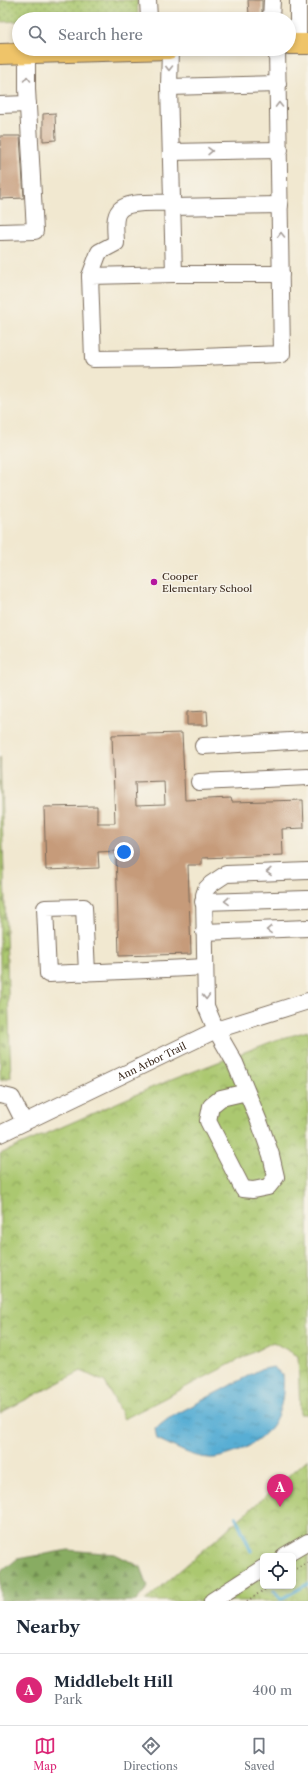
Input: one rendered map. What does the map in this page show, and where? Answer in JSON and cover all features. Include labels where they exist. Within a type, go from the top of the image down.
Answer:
[{"type":"main road","points":[[0,54],[12,54]]},
{"type":"street","points":[[148,0],[149,12]]},
{"type":"street","points":[[271,12],[272,0]]},
{"type":"street","points":[[298,0],[298,44]]},
{"type":"street","points":[[0,232],[35,231],[28,104],[27,56]]},
{"type":"street","points":[[162,56],[169,87],[174,274]]},
{"type":"street","points":[[277,56],[280,150],[282,354],[147,359],[93,359],[90,276],[99,252],[116,242],[116,221],[119,211],[134,204],[280,205]]},
{"type":"street","points":[[169,87],[278,84]]},
{"type":"street","points":[[0,104],[28,104]]},
{"type":"street","points":[[171,152],[280,150]]},
{"type":"street","points":[[90,276],[281,274]]},
{"type":"street","points":[[202,746],[308,740]]},
{"type":"street","points":[[199,782],[308,777]]},
{"type":"street","points":[[247,1092],[222,1098],[211,1106],[208,1121],[243,1188],[253,1190],[268,1187],[276,1177],[271,1155],[247,1092],[235,1063],[216,1030],[206,1006],[204,902],[206,889],[217,878],[226,874],[308,871]]},
{"type":"street","points":[[204,902],[308,899]]},
{"type":"street","points":[[87,972],[84,907],[45,908],[48,974],[205,967]]},
{"type":"street","points":[[204,932],[308,928]]},
{"type":"street","name":"Ann Arbor Trail","points":[[0,1134],[216,1030],[308,1001]]},
{"type":"street","points":[[0,1095],[12,1098],[24,1122]]},
{"type":"street","points":[[289,1553],[308,1542]]},
{"type":"street","points":[[212,1601],[260,1570]]},
{"type":"path","points":[[296,1569],[308,1562]]},
{"type":"path","points":[[247,1601],[265,1589]]},
{"type":"green space","points":[[0,0],[137,0],[138,12],[12,12],[12,21],[0,22]]},
{"type":"green space","points":[[0,757],[11,1077],[0,1080]]},
{"type":"green space","points":[[308,1031],[308,1414],[300,1414],[298,1356],[273,1342],[124,1419],[105,1382],[81,1371],[0,1413],[0,1154],[153,1087],[276,1040]]},
{"type":"green space","points":[[308,1459],[308,1601],[145,1601]]},
{"type":"green space","points":[[68,1550],[115,1554],[141,1567],[148,1587],[136,1601],[0,1601],[0,1573],[17,1559]]},
{"type":"water","points":[[273,1367],[283,1375],[282,1400],[279,1411],[268,1430],[250,1445],[228,1455],[209,1458],[189,1453],[157,1439],[155,1429],[169,1418],[259,1370]]},
{"type":"building","points":[[248,0],[262,0],[262,12],[249,12]]},
{"type":"building","points":[[55,113],[56,140],[43,141],[43,114]]},
{"type":"building","points":[[0,136],[20,136],[24,198],[0,199]]},
{"type":"building","points":[[207,711],[208,725],[187,725],[187,712]]},
{"type":"building","points":[[182,733],[185,800],[231,798],[232,802],[303,800],[304,828],[282,829],[283,855],[202,858],[202,865],[188,865],[191,954],[119,956],[116,851],[98,852],[99,868],[46,870],[44,807],[97,806],[97,823],[115,823],[112,735]],"holes":[[[164,781],[165,804],[136,805],[135,782]]]},
{"type":"waterway","points":[[236,1517],[251,1551]]},
{"type":"waterway","points":[[274,1591],[281,1599],[308,1584]]},
{"type":"place","name":"Cooper Elementary School","points":[[154,582]]},
{"type":"place","name":"Middlebelt Hill","points":[[280,1507]]}]
